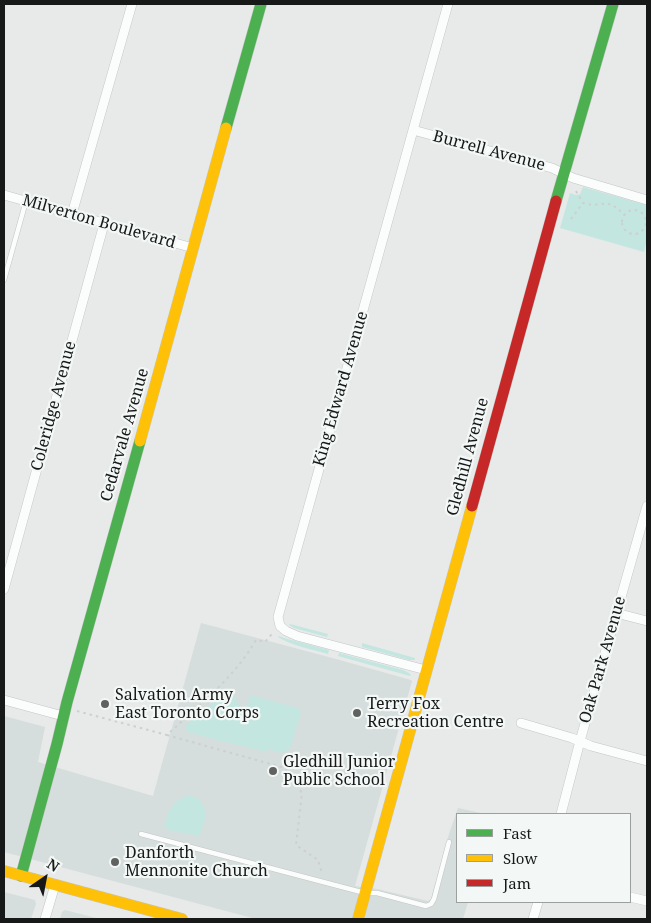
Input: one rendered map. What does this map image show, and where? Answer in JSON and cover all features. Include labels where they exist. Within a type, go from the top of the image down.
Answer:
[{"type":"street","points":[[72,214],[132,4]]},
{"type":"street","name":"Cedarvale Avenue","points":[[21,876],[193,248],[262,4]]},
{"type":"street","name":"King Edward Avenue","points":[[426,670],[297,636],[280,626],[278,617],[448,4]]},
{"type":"street","name":"Gledhill Avenue","points":[[358,919],[564,174],[613,4]]},
{"type":"street","name":"Burrell Avenue","points":[[413,130],[552,168],[573,178],[647,200]]},
{"type":"street","name":"Milverton Boulevard","points":[[4,195],[193,248]]},
{"type":"street","name":"Coleridge Avenue","points":[[4,589],[104,224]]},
{"type":"street","name":"Oak Park Avenue","points":[[561,813],[647,506]]},
{"type":"street","points":[[616,613],[647,622]]},
{"type":"street","points":[[4,700],[64,716]]},
{"type":"street","points":[[521,723],[647,762]]},
{"type":"street","points":[[4,871],[182,919]]},
{"type":"street","points":[[45,919],[55,885]]},
{"type":"street","points":[[631,896],[647,901]]},
{"type":"street","points":[[533,919],[538,903]]},
{"type":"lane","points":[[4,280],[26,201]]},
{"type":"lane","points":[[141,834],[365,893],[377,893],[426,906],[431,904],[434,899],[449,842]]},
{"type":"path","points":[[576,191],[583,203],[595,206],[611,204],[624,216]]},
{"type":"path","points":[[571,219],[583,203]]},
{"type":"path","points":[[634,210],[642,212],[647,223],[644,230],[637,234],[629,233],[623,227],[624,216],[626,212],[634,210]]},
{"type":"path","points":[[167,735],[230,677],[248,654],[256,640],[265,642],[272,634]]},
{"type":"path","points":[[77,711],[285,768],[302,794],[296,845],[318,860],[325,882]]},
{"type":"shaded area","name":"Gledhill Junior Public School","points":[[201,623],[411,680],[355,886],[428,901],[431,899],[456,814],[456,903],[468,903],[463,919],[256,919],[4,852],[4,716],[45,727],[38,762],[153,796]]},
{"type":"shaded area","name":"Gledhill Junior Public School","points":[[458,808],[480,813],[456,813]]},
{"type":"shaded area","points":[[4,892],[35,900],[36,904],[31,919],[4,919]]},
{"type":"shaded area","points":[[65,910],[100,919],[60,919],[62,912]]},
{"type":"green space","points":[[583,187],[647,205],[647,240],[644,252],[560,228],[570,193],[580,194]]},
{"type":"green space","points":[[290,624],[328,634],[327,637],[294,628]]},
{"type":"green space","points":[[279,636],[329,650],[328,654],[295,645],[283,640]]},
{"type":"green space","points":[[362,643],[415,658],[415,660],[362,647]]},
{"type":"green space","points":[[339,653],[403,670],[411,675],[338,656]]},
{"type":"green space","points":[[231,689],[245,718],[250,695],[298,708],[301,712],[290,749],[282,753],[267,749],[266,752],[190,733],[186,730],[186,726],[191,720]]},
{"type":"green space","points":[[190,795],[197,798],[204,807],[204,824],[199,836],[168,830],[164,825],[175,802]]},
{"type":"traffic: fast","points":[[226,128],[261,4]]},
{"type":"traffic: fast","points":[[556,201],[613,4]]},
{"type":"traffic: fast","points":[[21,876],[67,702],[140,441]]},
{"type":"traffic: slow","points":[[140,441],[226,128]]},
{"type":"traffic: slow","points":[[358,919],[472,506]]},
{"type":"traffic: slow","points":[[4,871],[182,919]]},
{"type":"traffic: jam","points":[[472,506],[556,201]]},
{"type":"place","name":"Salvation Army East Toronto Corps","points":[[105,704]]},
{"type":"place","name":"Terry Fox Recreation Centre","points":[[357,713]]},
{"type":"place","name":"Gledhill Junior Public School","points":[[273,771]]},
{"type":"place","name":"Danforth Mennonite Church","points":[[115,862]]}]
